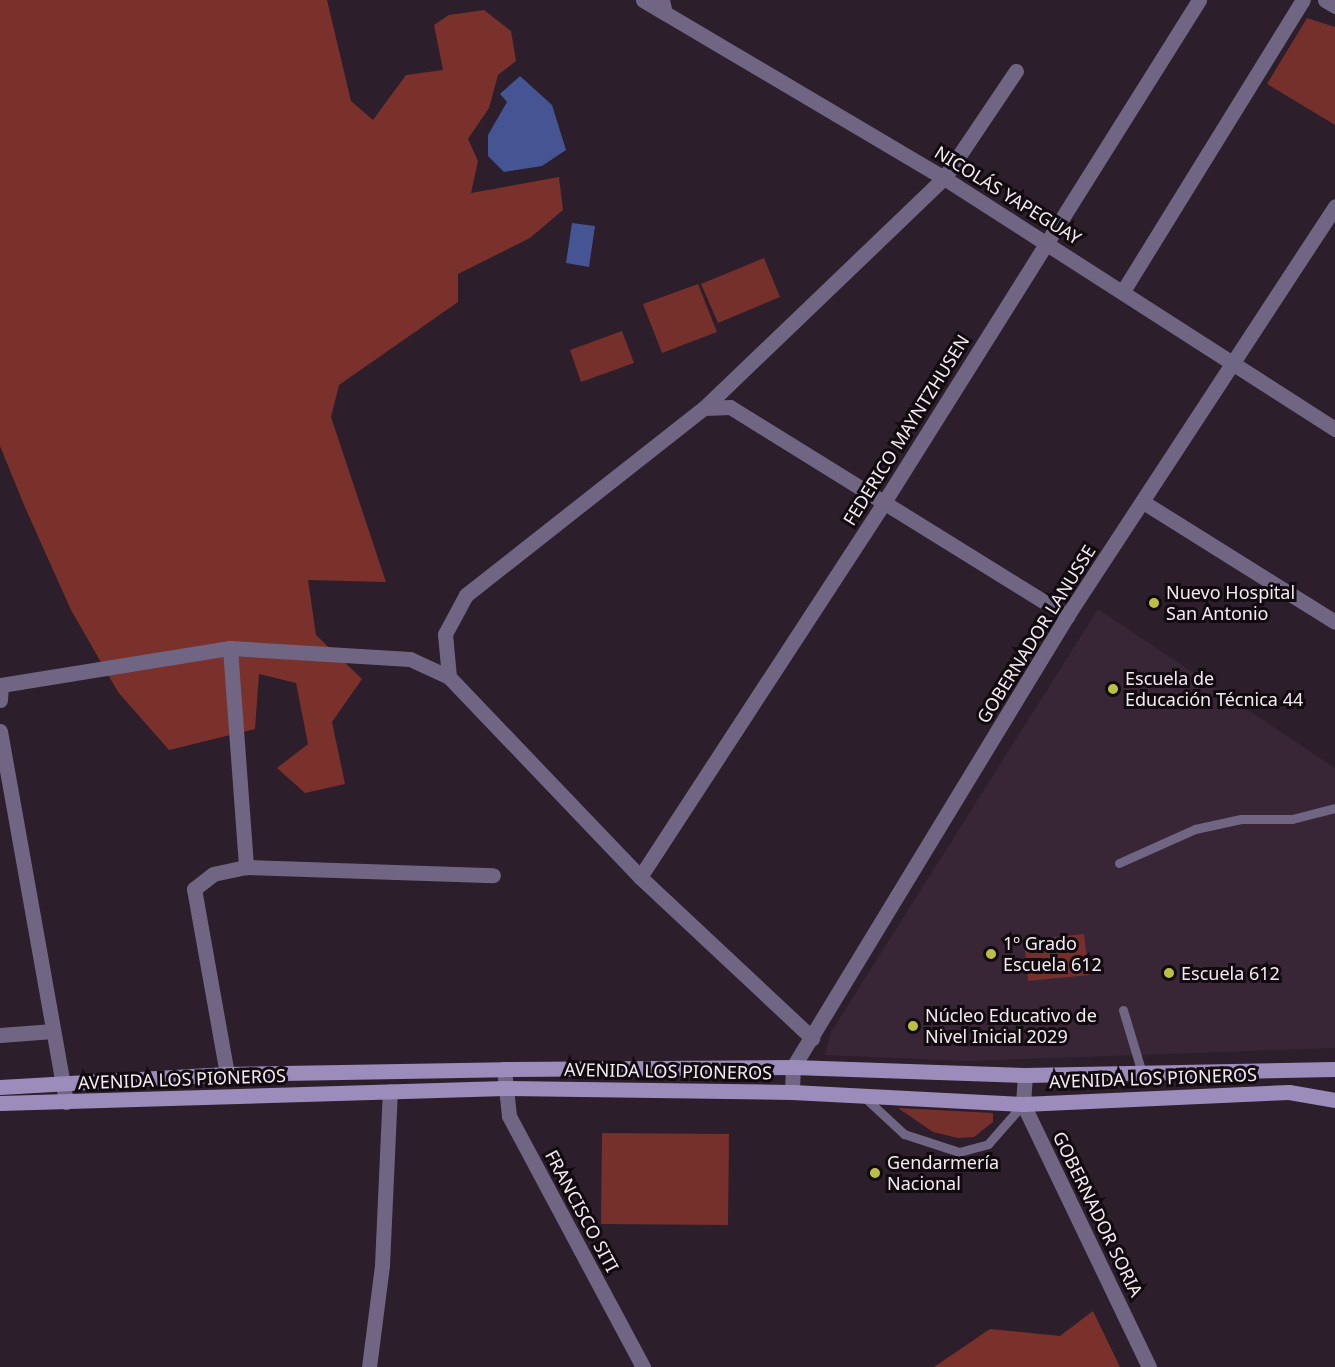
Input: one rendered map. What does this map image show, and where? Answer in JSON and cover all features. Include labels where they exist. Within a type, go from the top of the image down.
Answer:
[{"type":"main road","name":"AVENIDA LOS PIONEROS","points":[[0,1087],[227,1074],[504,1069],[793,1067],[1025,1075],[1335,1070]]},
{"type":"main road","name":"AVENIDA LOS PIONEROS","points":[[0,1103],[505,1088],[792,1092],[1023,1104],[1289,1092],[1335,1101]]},
{"type":"street","name":"NICOLÁS YAPEGUAY","points":[[643,0],[663,6],[1046,241],[1335,429]]},
{"type":"street","name":"FEDERICO MAYNTZHUSEN","points":[[640,877],[886,499],[1199,0]]},
{"type":"street","points":[[1123,291],[1303,0]]},
{"type":"street","points":[[1325,0],[1335,6]]},
{"type":"street","points":[[449,678],[445,634],[466,595],[704,408],[944,178],[1016,70]]},
{"type":"street","name":"GOBERNADOR LANUSSE","points":[[793,1067],[1067,616],[1335,206]]},
{"type":"street","points":[[704,408],[730,407],[886,499],[1067,616]]},
{"type":"street","points":[[1143,502],[1335,622]]},
{"type":"street","points":[[230,648],[246,867]]},
{"type":"street","points":[[0,700],[1,685],[230,648],[410,659],[449,678],[640,877],[812,1038]]},
{"type":"street","points":[[0,731],[53,1031],[65,1082],[66,1102]]},
{"type":"street","points":[[227,1074],[194,890],[213,874],[246,867],[493,875]]},
{"type":"street","points":[[0,1035],[53,1031]]},
{"type":"street","points":[[792,1092],[793,1067]]},
{"type":"street","name":"FRANCISCO SITI","points":[[504,1069],[509,1116],[643,1367]]},
{"type":"street","name":"GOBERNADOR SORIA","points":[[1025,1075],[1023,1104],[1149,1367]]},
{"type":"street","points":[[369,1367],[382,1265],[390,1091]]},
{"type":"lane","points":[[1119,863],[1195,829],[1241,819],[1292,819],[1335,808]]},
{"type":"lane","points":[[1123,1010],[1142,1073]]},
{"type":"lane","points":[[863,1096],[904,1134],[959,1152],[988,1143],[1023,1104]]},
{"type":"shaded area","points":[[0,0],[327,0],[351,101],[373,120],[406,75],[443,70],[434,25],[449,15],[484,10],[511,31],[516,61],[498,75],[489,108],[468,139],[478,161],[471,193],[559,177],[563,210],[530,238],[458,274],[458,302],[339,385],[331,417],[386,582],[308,580],[316,635],[362,679],[332,722],[345,784],[305,793],[277,768],[308,744],[296,683],[259,674],[255,729],[169,750],[118,692],[71,610],[24,505],[0,446]]},
{"type":"shaded area","points":[[1307,18],[1335,27],[1335,125],[1267,84]]},
{"type":"shaded area","points":[[764,258],[780,297],[718,323],[701,284]]},
{"type":"shaded area","points":[[698,284],[717,332],[662,353],[643,304]]},
{"type":"shaded area","points":[[622,331],[634,363],[581,382],[570,350]]},
{"type":"shaded area","points":[[1098,609],[1335,768],[1335,1048],[967,1061],[825,1055],[831,1032]]},
{"type":"shaded area","points":[[1084,934],[1089,975],[1028,981],[1024,940]]},
{"type":"shaded area","points":[[898,1108],[993,1113],[993,1122],[974,1137],[958,1138],[933,1132]]},
{"type":"shaded area","points":[[602,1133],[729,1134],[728,1225],[601,1224]]},
{"type":"shaded area","points":[[1093,1311],[1120,1367],[934,1367],[990,1329],[1060,1336]]},
{"type":"water","points":[[520,76],[552,105],[566,150],[542,166],[504,172],[488,156],[488,135],[507,102],[500,94]]},
{"type":"water","points":[[572,223],[595,226],[589,267],[566,263]]},
{"type":"place","name":"Nuevo Hospital San Antonio","points":[[1154,603]]},
{"type":"place","name":"Escuela de Educación Técnica 44","points":[[1113,689]]},
{"type":"place","name":"1º Grado Escuela 612","points":[[991,954]]},
{"type":"place","name":"Escuela 612","points":[[1169,973]]},
{"type":"place","name":"Núcleo Educativo de Nivel Inicial 2029","points":[[913,1026]]},
{"type":"place","name":"Gendarmería Nacional","points":[[875,1173]]}]
